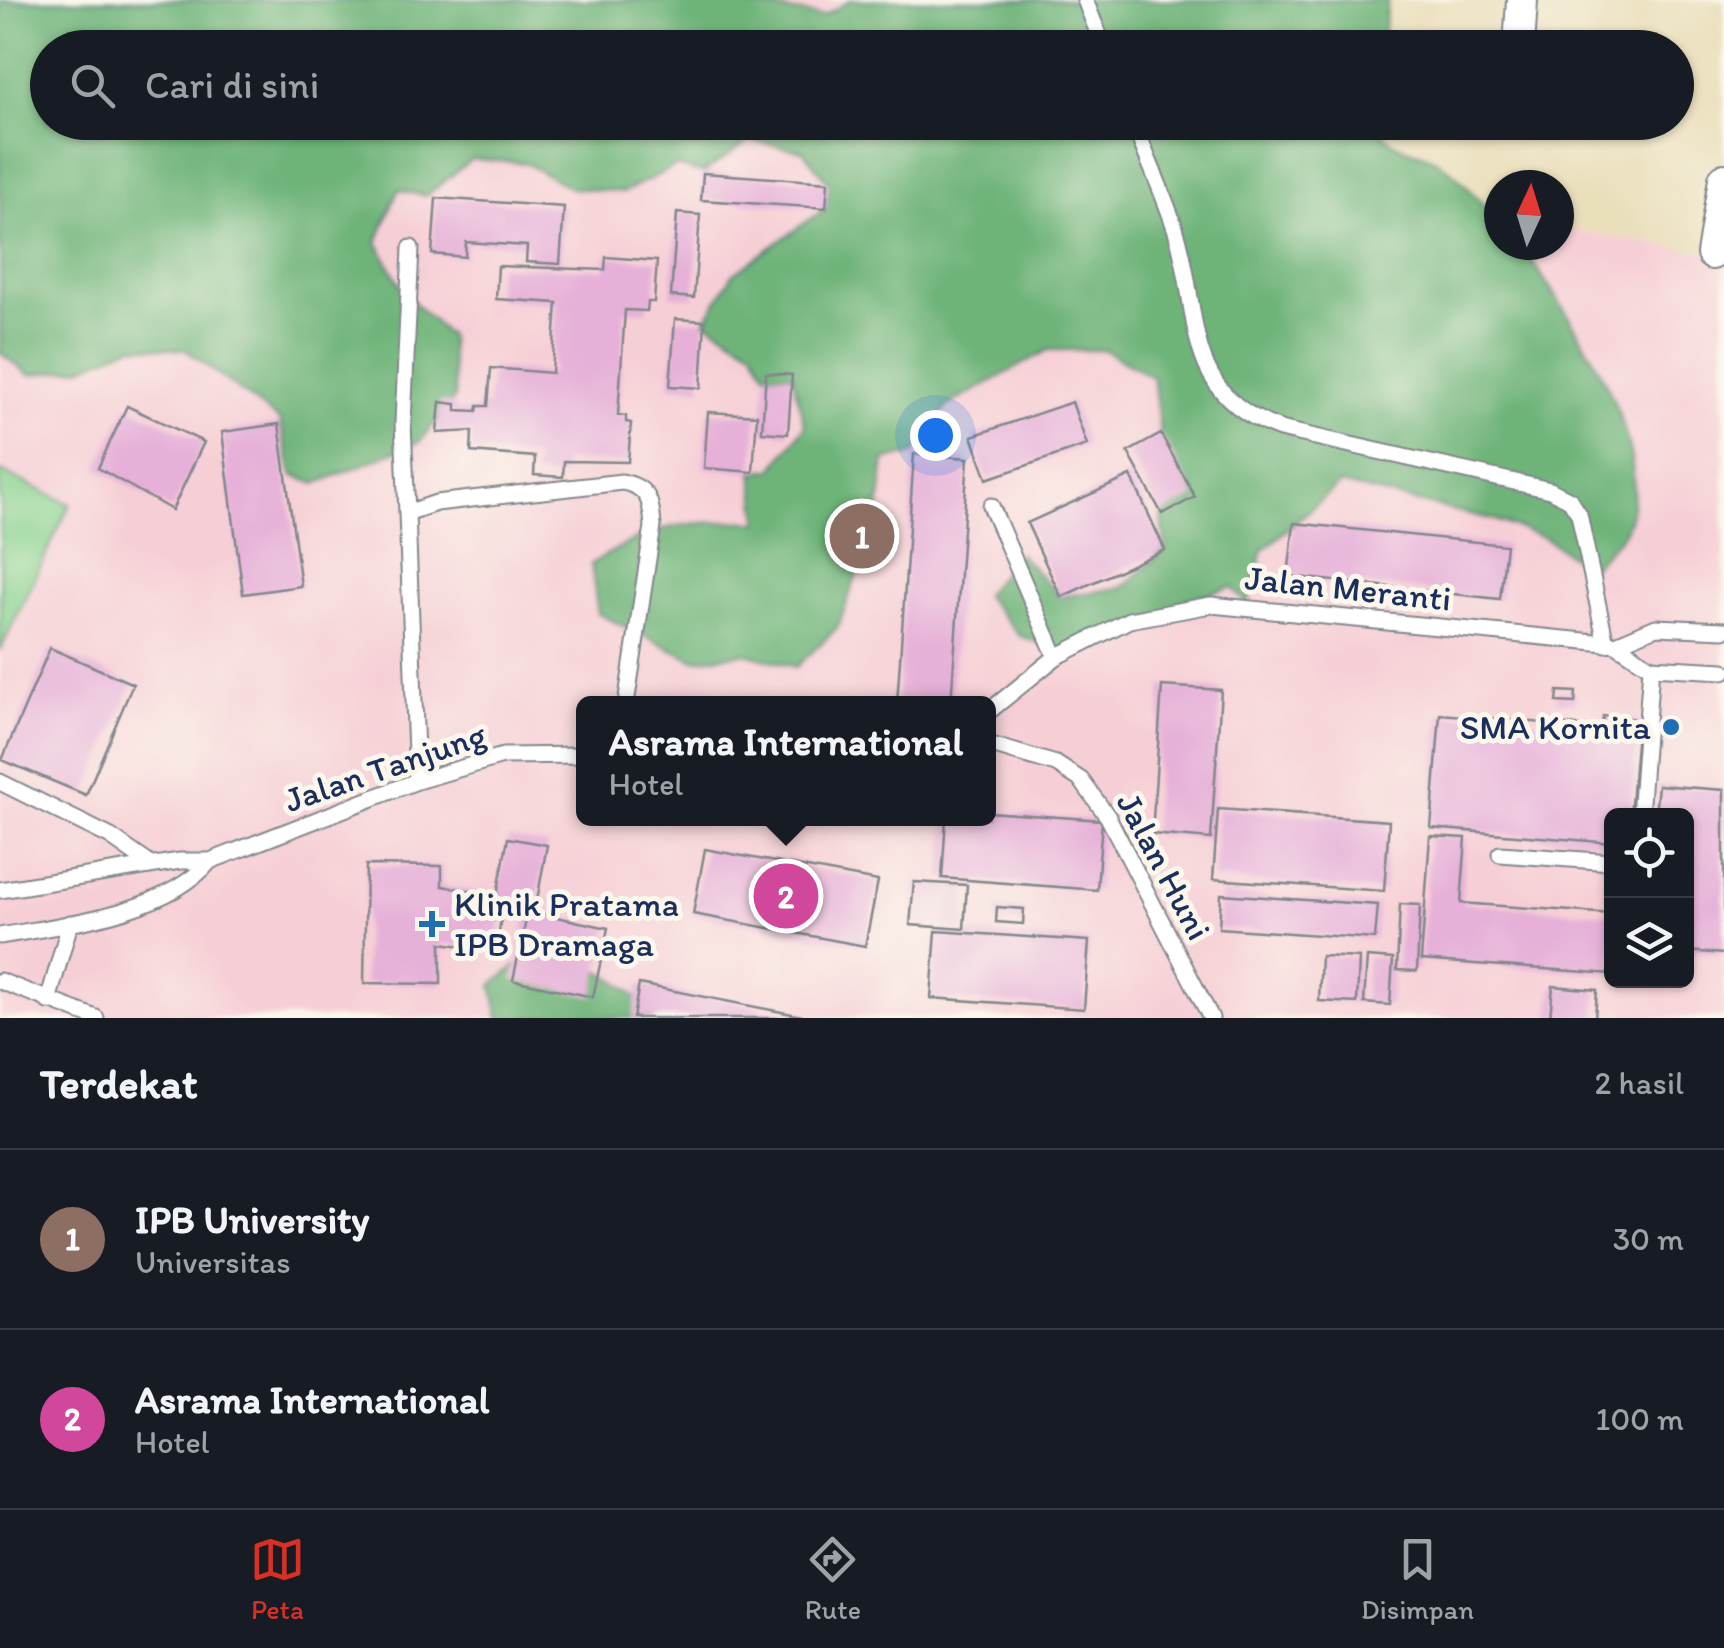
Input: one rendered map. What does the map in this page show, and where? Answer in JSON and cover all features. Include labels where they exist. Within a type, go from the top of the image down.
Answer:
[{"type":"street","points":[[1521,30],[1522,0]]},
{"type":"street","points":[[1712,254],[1724,180]]},
{"type":"lane","points":[[1085,0],[1097,30]]},
{"type":"lane","points":[[1141,140],[1176,233],[1196,331],[1212,381],[1245,416],[1280,429],[1550,490],[1570,500],[1579,514],[1611,644],[1656,627],[1724,630]]},
{"type":"lane","points":[[411,248],[403,423],[417,781]]},
{"type":"lane","points":[[407,513],[436,503],[492,496],[622,482],[641,487],[650,497],[653,526],[627,696]]},
{"type":"lane","points":[[992,506],[1056,657]]},
{"type":"lane","name":"Jalan Meranti","points":[[996,706],[1056,657],[1129,620],[1211,605],[1611,644],[1650,667]]},
{"type":"lane","points":[[1641,808],[1650,667],[1724,670]]},
{"type":"lane","name":"Jalan Huni","points":[[996,746],[1042,759],[1081,780],[1108,817],[1211,1018]]},
{"type":"lane","name":"Jalan Tanjung","points":[[0,890],[151,866],[210,861],[417,781],[502,756],[576,754]]},
{"type":"lane","points":[[0,782],[111,837],[151,866]]},
{"type":"lane","points":[[1500,854],[1604,861]]},
{"type":"lane","name":"Jalan Tanjung","points":[[0,936],[150,902],[197,877],[210,861]]},
{"type":"lane","points":[[48,1001],[70,923]]},
{"type":"lane","points":[[0,980],[96,1018]]},
{"type":"shaded area","points":[[0,0],[1370,0],[1362,30],[30,30],[30,140],[1331,140],[1318,188],[1484,216],[1484,260],[1574,260],[1574,231],[1724,256],[1724,1018],[0,1018]]},
{"type":"green space","points":[[0,0],[737,0],[740,4],[823,16],[851,0],[1388,0],[1384,30],[30,30],[30,140],[750,140],[703,173],[676,166],[624,192],[571,188],[525,163],[472,159],[426,196],[398,190],[377,242],[405,294],[449,336],[455,397],[420,441],[316,484],[292,475],[280,421],[186,350],[132,346],[81,368],[30,375],[0,353]]},
{"type":"green space","points":[[750,140],[1389,140],[1432,158],[1457,177],[1484,207],[1484,260],[1531,260],[1585,344],[1620,417],[1630,454],[1634,489],[1628,523],[1589,569],[1544,537],[1495,520],[1340,484],[1263,550],[1247,606],[1232,587],[1181,601],[1128,633],[1073,655],[1020,636],[984,595],[1019,554],[1061,597],[1124,587],[1165,550],[1162,514],[1167,483],[1153,378],[1105,350],[1048,350],[947,406],[914,454],[885,460],[878,516],[838,627],[796,667],[746,653],[695,660],[598,614],[591,564],[635,540],[671,527],[759,522],[753,472],[773,469],[805,426],[792,375],[766,373],[753,350],[705,321],[733,274],[826,208],[828,182],[803,151]]},
{"type":"green space","points":[[0,471],[70,504],[0,651]]},
{"type":"green space","points":[[534,952],[600,972],[628,990],[652,1018],[499,1018],[492,985]]},
{"type":"building","points":[[703,173],[828,182],[826,208],[701,200]]},
{"type":"building","points":[[436,198],[564,207],[560,264],[526,262],[527,246],[466,242],[465,257],[432,254]]},
{"type":"building","points":[[677,213],[700,215],[694,298],[671,296]]},
{"type":"building","points":[[606,257],[657,261],[654,302],[648,302],[647,311],[625,310],[618,415],[626,416],[626,422],[631,423],[628,462],[564,461],[563,477],[534,475],[535,457],[471,452],[472,431],[437,433],[440,402],[456,404],[456,410],[477,411],[478,406],[488,406],[491,368],[552,373],[557,303],[496,299],[498,266],[605,270]]},
{"type":"building","points":[[675,319],[705,321],[701,388],[670,386]]},
{"type":"building","points":[[766,373],[792,375],[788,434],[762,432]]},
{"type":"building","points":[[1072,402],[1087,445],[987,479],[972,436]]},
{"type":"building","points":[[127,406],[204,442],[172,510],[98,468]]},
{"type":"building","points":[[708,412],[757,415],[753,472],[704,468]]},
{"type":"building","points":[[279,424],[301,586],[243,594],[222,432]]},
{"type":"building","points":[[1161,434],[1195,497],[1162,514],[1128,452]]},
{"type":"building","points":[[914,454],[968,458],[952,696],[898,696]]},
{"type":"building","points":[[1131,476],[1165,550],[1061,597],[1027,523]]},
{"type":"building","points":[[1294,523],[1506,545],[1500,599],[1288,576]]},
{"type":"building","points":[[50,648],[133,684],[86,795],[2,760]]},
{"type":"building","points":[[1162,686],[1221,690],[1211,839],[1152,834]]},
{"type":"building","points":[[1558,691],[1576,692],[1575,703],[1557,702]]},
{"type":"building","points":[[1440,714],[1602,728],[1603,716],[1638,719],[1631,808],[1604,808],[1604,842],[1431,828]]},
{"type":"building","points":[[1658,785],[1724,790],[1724,954],[1694,952],[1694,808],[1656,808]]},
{"type":"building","points":[[1218,809],[1389,821],[1384,891],[1213,879]]},
{"type":"building","points":[[996,813],[1102,820],[1097,890],[942,878],[945,826],[996,826]]},
{"type":"building","points":[[1430,836],[1466,838],[1461,903],[1604,913],[1604,973],[1421,960]]},
{"type":"building","name":"Klinik Pratama IPB Dramaga","points":[[508,838],[547,845],[536,906],[504,900],[496,951],[441,943],[441,984],[364,983],[366,865],[442,866],[442,886],[497,895]]},
{"type":"building","points":[[705,849],[878,881],[865,946],[693,914]]},
{"type":"building","points":[[914,882],[967,885],[964,929],[910,925]]},
{"type":"building","points":[[1221,894],[1378,905],[1375,939],[1219,928]]},
{"type":"building","points":[[1400,904],[1420,905],[1417,971],[1397,970]]},
{"type":"building","points":[[997,907],[1024,909],[1023,924],[996,922]]},
{"type":"building","points":[[528,911],[608,928],[593,997],[513,980]]},
{"type":"building","points":[[936,931],[1089,941],[1084,1009],[931,998]]},
{"type":"building","points":[[1321,956],[1359,958],[1357,1003],[1319,1001]]},
{"type":"building","points":[[1367,957],[1393,959],[1390,1005],[1364,1003]]},
{"type":"building","points":[[639,984],[802,1016],[633,1018]]},
{"type":"building","points":[[1553,986],[1597,990],[1595,1018],[1550,1018]]},
{"type":"place","name":"IPB University","points":[[862,536]]},
{"type":"place","name":"SMA Kornita","points":[[1671,727]]},
{"type":"place","name":"Asrama International","points":[[786,896]]},
{"type":"place","name":"Klinik Pratama IPB Dramaga","points":[[432,924]]}]
